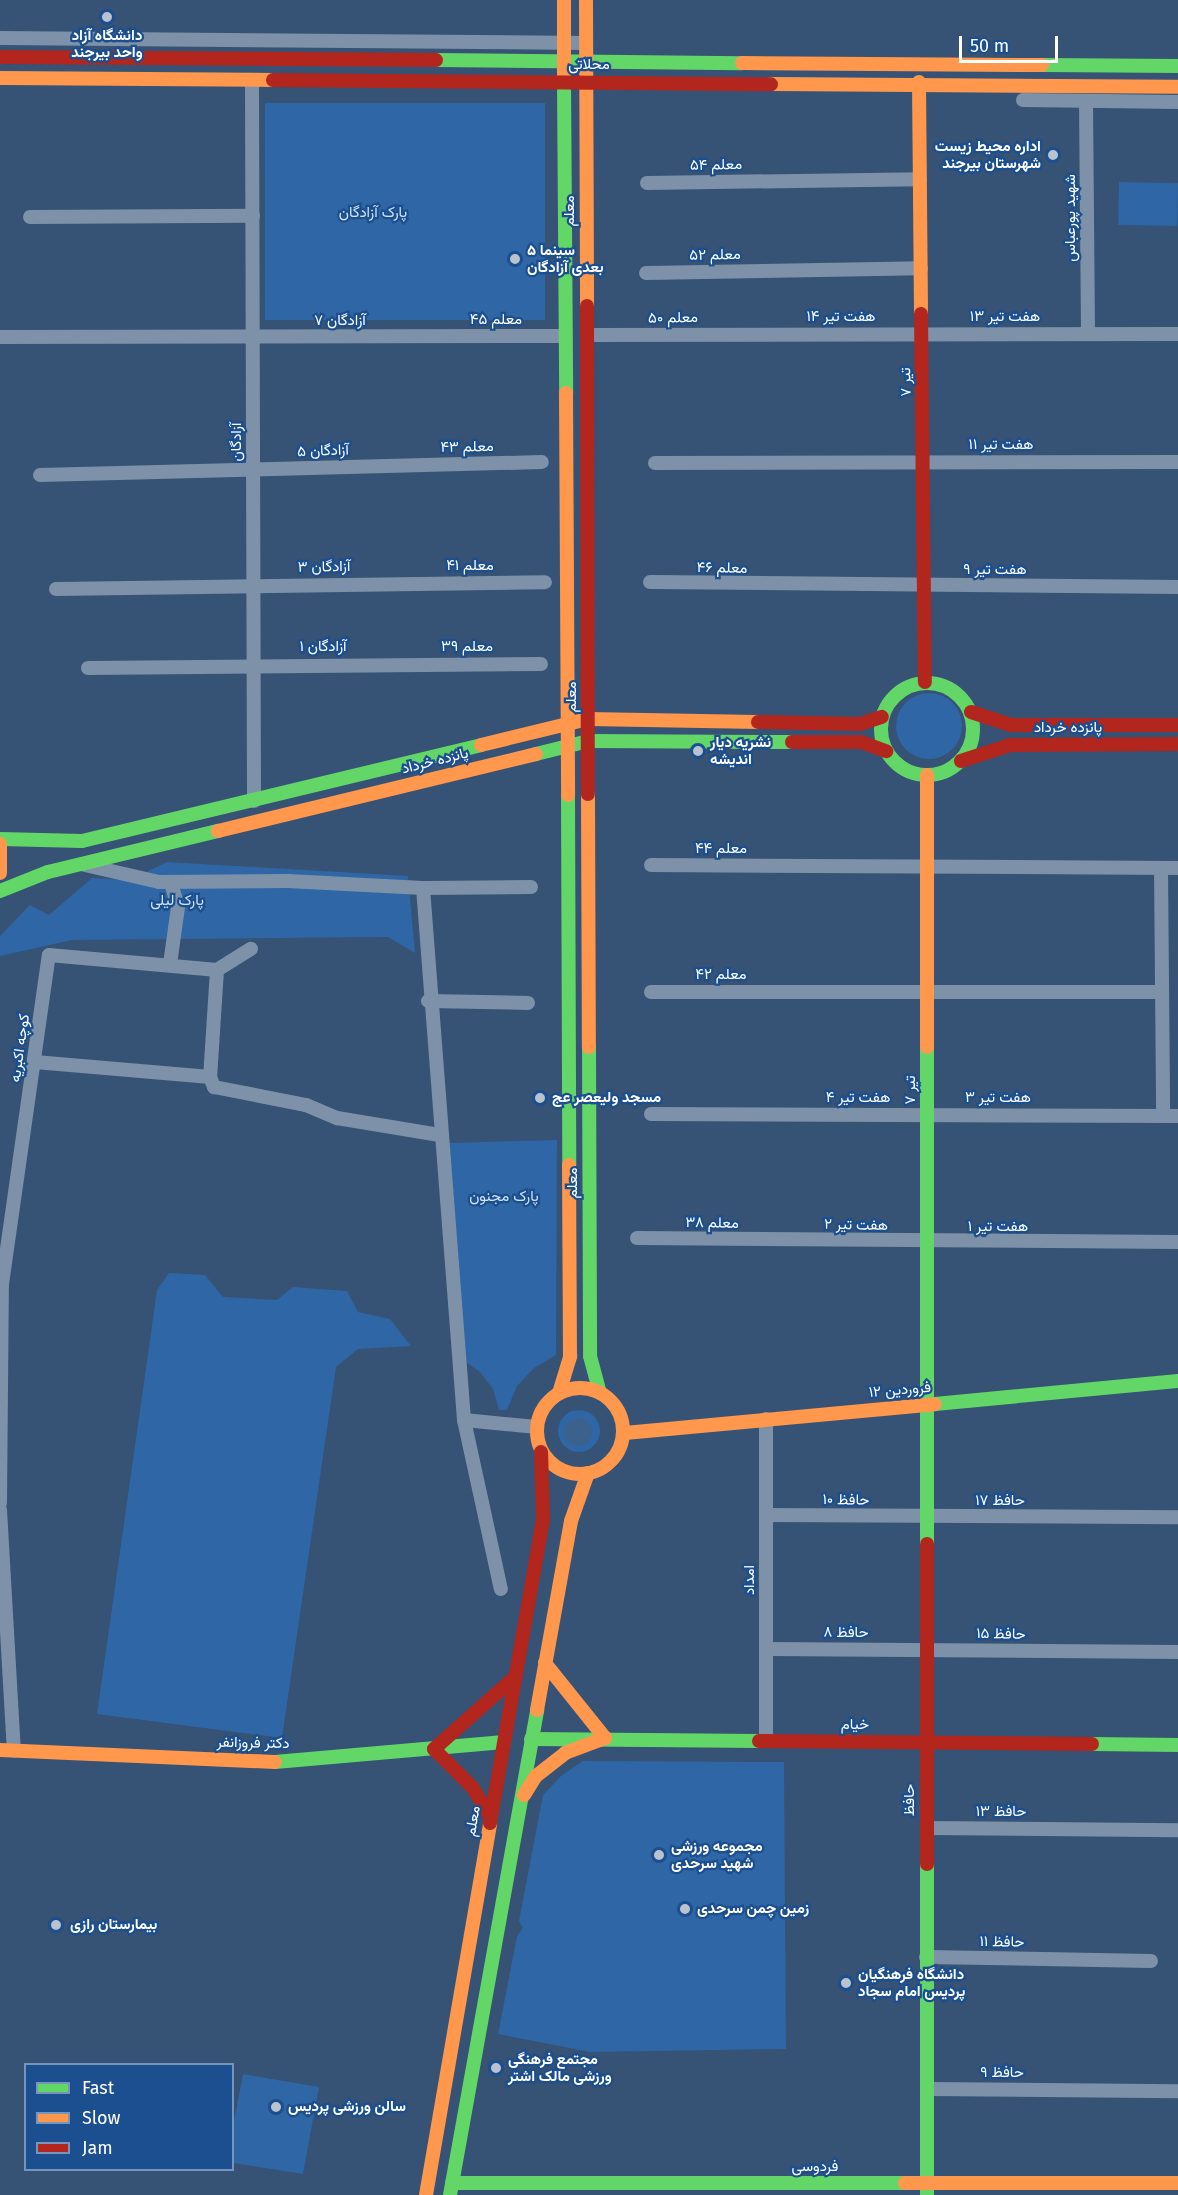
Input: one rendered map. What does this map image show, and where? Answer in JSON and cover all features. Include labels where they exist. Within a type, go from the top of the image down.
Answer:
[{"type":"main road","name":"معلم","points":[[559,1393],[570,1356],[564,0]]},
{"type":"main road","name":"معلم","points":[[586,0],[590,1356],[600,1394]]},
{"type":"main road","name":"محلاتی","points":[[0,57],[1178,66]]},
{"type":"main road","name":"محلاتی","points":[[0,78],[252,82],[919,82],[1178,87]]},
{"type":"main road","name":"۷ تیر","points":[[919,82],[925,682]]},
{"type":"main road","points":[[925,682],[949,687],[971,712],[973,739],[961,761],[951,769],[927,775],[903,769],[886,751],[882,740],[882,717],[886,706],[903,689],[925,682]]},
{"type":"main road","name":"پانزده خرداد","points":[[971,712],[1011,725],[1178,725]]},
{"type":"main road","name":"پانزده خرداد","points":[[0,842],[82,841],[588,719],[860,724],[882,717]]},
{"type":"main road","name":"پانزده خرداد","points":[[0,891],[80,864],[588,741],[861,742],[886,751]]},
{"type":"main road","name":"پانزده خرداد","points":[[961,761],[1010,745],[1178,744]]},
{"type":"main road","name":"۷ تیر","points":[[926,1404],[927,775]]},
{"type":"main road","points":[[0,842],[0,873]]},
{"type":"main road","name":"۱۲ فروردین","points":[[625,1432],[1178,1381]]},
{"type":"main road","points":[[575,1388],[600,1394],[618,1411],[625,1432],[614,1459],[588,1473],[567,1473],[552,1465],[541,1452],[537,1427],[546,1403],[559,1393],[575,1388]]},
{"type":"main road","name":"حافظ","points":[[926,1404],[927,2189]]},
{"type":"main road","name":"معلم","points":[[426,2195],[543,1518],[541,1452]]},
{"type":"main road","points":[[452,2189],[571,1521],[588,1473]]},
{"type":"main road","points":[[520,1803],[536,1776],[565,1753],[605,1738],[545,1663]]},
{"type":"main road","points":[[491,1818],[473,1788],[434,1749],[516,1676]]},
{"type":"main road","name":"خیام","points":[[531,1739],[1178,1745]]},
{"type":"main road","name":"دکتر فروزانفر","points":[[7,1751],[286,1762],[504,1742]]},
{"type":"main road","name":"فردوسی","points":[[452,2189],[927,2189],[1178,2183]]},
{"type":"street","points":[[0,38],[586,43]]},
{"type":"street","points":[[70,39],[70,57]]},
{"type":"street","points":[[130,40],[130,58]]},
{"type":"street","name":"آزادگان","points":[[252,82],[254,801]]},
{"type":"street","points":[[1023,100],[1178,102]]},
{"type":"street","name":"شهید پورعباس","points":[[1086,102],[1088,334]]},
{"type":"street","name":"معلم ۵۴","points":[[647,183],[920,179]]},
{"type":"street","points":[[30,217],[252,216]]},
{"type":"street","name":"معلم ۵۲","points":[[646,273],[921,268]]},
{"type":"street","name":"معلم ۵۰","points":[[587,335],[760,333]]},
{"type":"street","name":"هفت تیر ۱۴","points":[[760,333],[922,333]]},
{"type":"street","name":"هفت تیر ۱۳","points":[[922,333],[1178,334]]},
{"type":"street","name":"معلم ۴۵","points":[[426,337],[566,336]]},
{"type":"street","name":"آزادگان ۷","points":[[0,337],[426,337]]},
{"type":"street","name":"معلم ۴۳","points":[[393,465],[542,462]]},
{"type":"street","name":"هفت تیر ۱۱","points":[[655,463],[1178,462]]},
{"type":"street","name":"آزادگان ۵","points":[[40,475],[393,465]]},
{"type":"street","name":"آزادگان ۳","points":[[56,589],[395,582]]},
{"type":"street","name":"معلم ۴۱","points":[[395,582],[545,582]]},
{"type":"street","name":"معلم ۴۶","points":[[650,582],[793,586],[924,586]]},
{"type":"street","name":"هفت تیر ۹","points":[[924,586],[1178,587]]},
{"type":"street","name":"آزادگان ۱","points":[[88,668],[254,664],[393,664]]},
{"type":"street","name":"معلم ۳۹","points":[[393,664],[541,664]]},
{"type":"street","points":[[80,864],[171,882],[288,881],[423,888],[531,887]]},
{"type":"street","name":"معلم ۴۴","points":[[651,865],[1178,868]]},
{"type":"street","points":[[1161,868],[1163,1115]]},
{"type":"street","points":[[171,882],[178,908],[170,964],[217,970],[251,949]]},
{"type":"street","points":[[423,888],[429,1001],[464,1420],[501,1589]]},
{"type":"street","name":"کوچه اکبریه","points":[[0,1503],[2,1284],[49,955],[170,964]]},
{"type":"street","points":[[217,970],[210,1077],[214,1087],[221,1091],[306,1105],[337,1118],[440,1135]]},
{"type":"street","name":"معلم ۴۲","points":[[651,992],[1162,992]]},
{"type":"street","points":[[429,1001],[528,1004]]},
{"type":"street","points":[[34,1062],[210,1077]]},
{"type":"street","name":"هفت تیر ۴","points":[[651,1114],[927,1115]]},
{"type":"street","name":"هفت تیر ۳","points":[[927,1115],[1178,1116]]},
{"type":"street","name":"معلم ۳۸","points":[[637,1238],[786,1240]]},
{"type":"street","name":"هفت تیر ۲","points":[[786,1240],[926,1243]]},
{"type":"street","name":"هفت تیر ۱","points":[[926,1243],[1178,1242]]},
{"type":"street","name":"امداد","points":[[766,1419],[766,1740]]},
{"type":"street","points":[[464,1420],[537,1427]]},
{"type":"street","points":[[0,1510],[7,1751]]},
{"type":"street","name":"حافظ ۱۰","points":[[766,1515],[926,1518]]},
{"type":"street","name":"حافظ ۱۷","points":[[926,1518],[1178,1517]]},
{"type":"street","name":"حافظ ۸","points":[[766,1649],[926,1650]]},
{"type":"street","name":"حافظ ۱۵","points":[[926,1650],[1178,1652]]},
{"type":"street","name":"حافظ ۱۳","points":[[927,1828],[1178,1830]]},
{"type":"street","name":"حافظ ۱۱","points":[[926,1957],[1151,1961]]},
{"type":"street","name":"حافظ ۹","points":[[927,2089],[1178,2091]]},
{"type":"green space","name":"پارک آزادگان","points":[[265,103],[545,103],[545,320],[265,320]]},
{"type":"green space","points":[[1119,182],[1178,183],[1177,226],[1118,225]]},
{"type":"green space","points":[[929,693],[942,695],[952,703],[960,713],[962,726],[960,739],[952,749],[942,757],[929,759],[916,757],[906,749],[898,739],[896,726],[898,713],[906,703],[916,695]]},
{"type":"green space","name":"پارک لیلی","points":[[167,862],[408,876],[415,953],[388,937],[72,940],[0,956],[0,936],[30,905],[49,915],[92,878],[130,880]]},
{"type":"green space","name":"پارک مجنون","points":[[557,1140],[556,1355],[534,1368],[517,1386],[507,1410],[499,1410],[493,1389],[480,1372],[463,1360],[446,1143]]},
{"type":"green space","points":[[169,1273],[205,1275],[223,1297],[277,1300],[293,1287],[347,1291],[358,1312],[390,1319],[411,1346],[358,1349],[336,1367],[282,1738],[97,1714],[157,1290]]},
{"type":"green space","points":[[579,1410],[587,1411],[594,1416],[599,1423],[599,1439],[594,1446],[587,1451],[579,1452],[571,1451],[564,1446],[559,1439],[558,1431],[559,1423],[564,1416],[571,1411]]},
{"type":"green space","name":"مجموعه ورزشی شهید سرحدی","points":[[583,1761],[784,1762],[786,2049],[590,2052],[498,2034],[517,1936],[523,1928],[519,1921],[543,1795],[561,1776]]},
{"type":"green space","name":"سالن ورزشی پردیس","points":[[243,2074],[319,2087],[303,2174],[234,2163],[234,2121]]},
{"type":"shaded area","points":[[578,1418],[588,1422],[592,1432],[588,1442],[578,1446],[568,1442],[564,1432],[568,1422]]},
{"type":"traffic: fast","points":[[436,60],[742,63]]},
{"type":"traffic: fast","points":[[1042,65],[1178,66]]},
{"type":"traffic: fast","points":[[564,81],[566,393]]},
{"type":"traffic: fast","points":[[918,683],[936,683],[953,690],[966,703],[973,720],[973,729],[973,738],[966,755],[953,768],[936,775],[918,775],[901,768],[888,755],[881,738],[881,720],[888,703],[901,690],[918,683]]},
{"type":"traffic: fast","points":[[536,754],[588,741],[792,742]]},
{"type":"traffic: fast","points":[[0,839],[82,841],[481,745]]},
{"type":"traffic: fast","points":[[568,795],[569,1165]]},
{"type":"traffic: fast","points":[[0,891],[48,872],[218,831]]},
{"type":"traffic: fast","points":[[589,1047],[590,1356],[600,1393]]},
{"type":"traffic: fast","points":[[927,1047],[927,1544]]},
{"type":"traffic: fast","points":[[935,1404],[1178,1381]]},
{"type":"traffic: fast","points":[[450,2195],[537,1710]]},
{"type":"traffic: fast","points":[[531,1739],[759,1741]]},
{"type":"traffic: fast","points":[[275,1762],[504,1742]]},
{"type":"traffic: fast","points":[[1092,1744],[1178,1745]]},
{"type":"traffic: fast","points":[[927,1864],[927,2195]]},
{"type":"traffic: fast","points":[[452,2183],[905,2183]]},
{"type":"traffic: slow","points":[[564,0],[564,81]]},
{"type":"traffic: slow","points":[[586,0],[587,306]]},
{"type":"traffic: slow","points":[[742,63],[1042,65]]},
{"type":"traffic: slow","points":[[0,78],[273,80]]},
{"type":"traffic: slow","points":[[919,82],[921,314]]},
{"type":"traffic: slow","points":[[771,84],[1178,87]]},
{"type":"traffic: slow","points":[[566,393],[568,795]]},
{"type":"traffic: slow","points":[[481,745],[588,719],[758,722]]},
{"type":"traffic: slow","points":[[218,831],[536,754]]},
{"type":"traffic: slow","points":[[927,775],[927,1047]]},
{"type":"traffic: slow","points":[[588,794],[589,1047]]},
{"type":"traffic: slow","points":[[0,844],[0,873]]},
{"type":"traffic: slow","points":[[559,1393],[570,1356],[569,1165]]},
{"type":"traffic: slow","points":[[572,1388],[588,1388],[611,1400],[620,1414],[623,1431],[620,1448],[611,1462],[588,1474],[572,1474],[556,1467],[544,1455],[537,1439],[537,1423],[544,1407],[556,1395],[572,1388]]},
{"type":"traffic: slow","points":[[625,1433],[935,1404]]},
{"type":"traffic: slow","points":[[537,1710],[571,1521],[588,1473]]},
{"type":"traffic: slow","points":[[524,1795],[536,1776],[565,1753],[605,1738],[545,1663]]},
{"type":"traffic: slow","points":[[0,1750],[275,1762]]},
{"type":"traffic: slow","points":[[426,2195],[490,1823]]},
{"type":"traffic: slow","points":[[905,2183],[1178,2183]]},
{"type":"traffic: jam","points":[[0,57],[436,60]]},
{"type":"traffic: jam","points":[[273,80],[771,84]]},
{"type":"traffic: jam","points":[[587,306],[588,794]]},
{"type":"traffic: jam","points":[[921,314],[925,682]]},
{"type":"traffic: jam","points":[[971,712],[1011,725],[1178,725]]},
{"type":"traffic: jam","points":[[758,722],[860,724],[882,717]]},
{"type":"traffic: jam","points":[[792,742],[861,742],[886,751]]},
{"type":"traffic: jam","points":[[961,761],[1010,745],[1178,744]]},
{"type":"traffic: jam","points":[[490,1823],[543,1518],[541,1452]]},
{"type":"traffic: jam","points":[[927,1544],[927,1864]]},
{"type":"traffic: jam","points":[[491,1818],[473,1788],[434,1749],[516,1676]]},
{"type":"traffic: jam","points":[[759,1741],[1092,1744]]},
{"type":"place","name":"دانشگاه آزاد واحد بیرجند","points":[[107,17]]},
{"type":"place","name":"اداره محیط زیست شهرستان بیرجند","points":[[1053,155]]},
{"type":"place","name":"سینما ۵ بعدی آزادگان","points":[[515,259]]},
{"type":"place","name":"نشریه دیار اندیشه","points":[[698,751]]},
{"type":"place","name":"مسجد ولیعصر عج","points":[[540,1098]]},
{"type":"place","name":"مجموعه ورزشی شهید سرحدی","points":[[659,1855]]},
{"type":"place","name":"زمین چمن سرحدی","points":[[685,1909]]},
{"type":"place","name":"بیمارستان رازی","points":[[56,1925]]},
{"type":"place","name":"دانشگاه فرهنگیان پردیس امام سجاد","points":[[846,1983]]},
{"type":"place","name":"مجتمع فرهنگی ورزشی مالک اشتر","points":[[496,2068]]},
{"type":"place","name":"سالن ورزشی پردیس","points":[[276,2107]]}]
